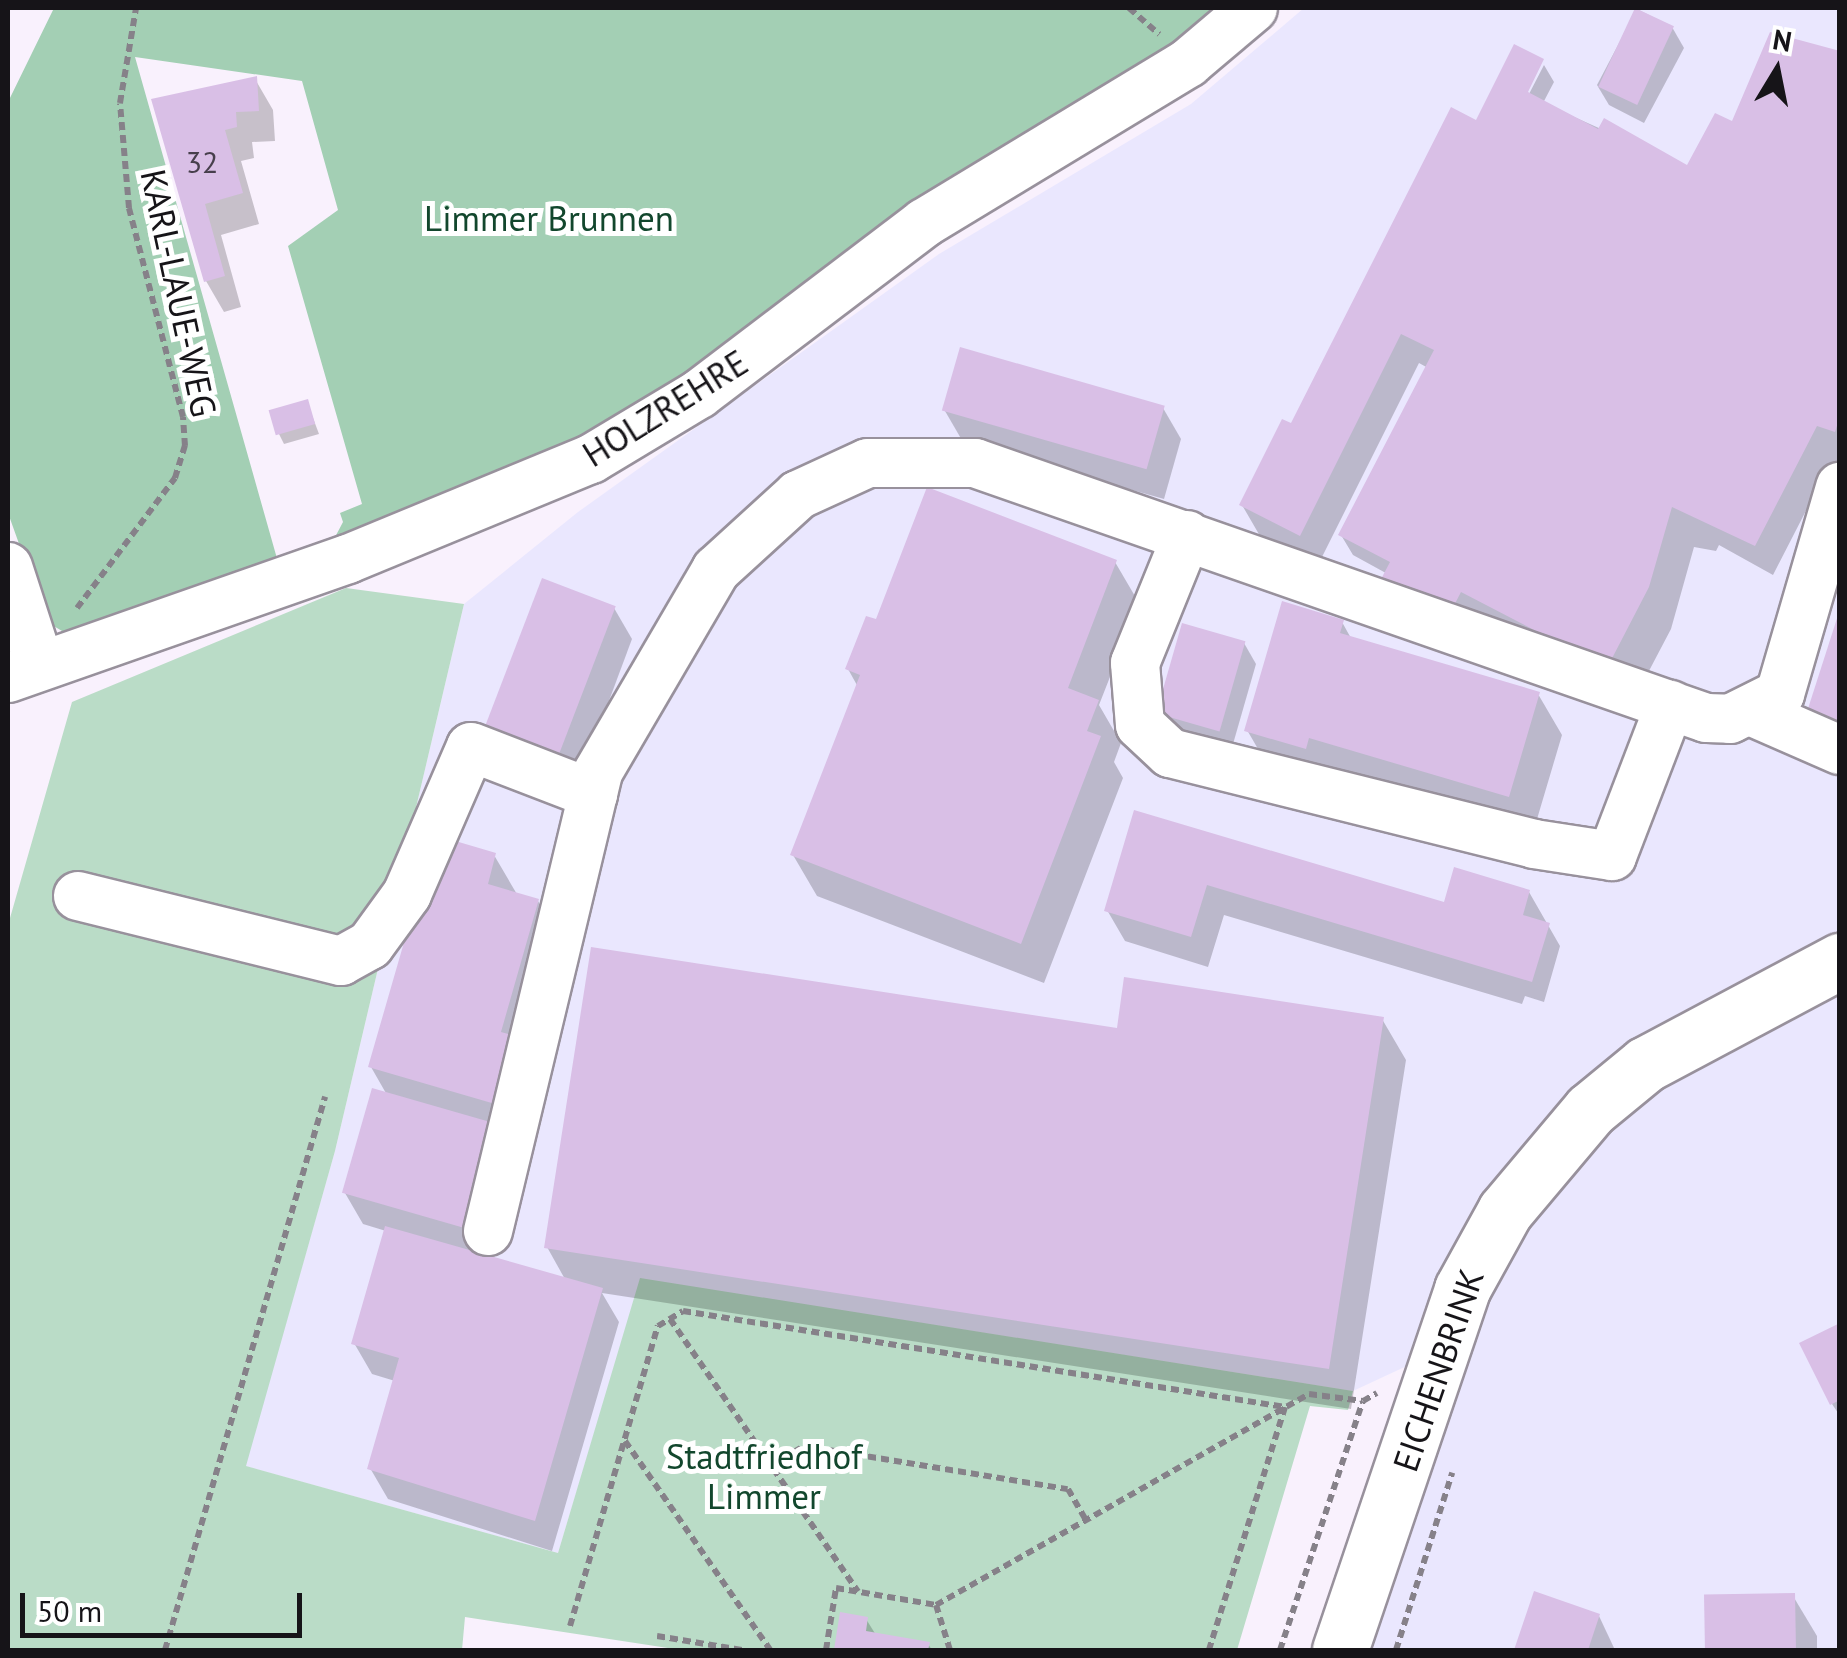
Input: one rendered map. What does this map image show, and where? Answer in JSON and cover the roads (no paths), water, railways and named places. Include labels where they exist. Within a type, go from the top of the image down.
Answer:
[{"type":"main road","name":"EICHENBRINK","points":[[1340,1650],[1462,1290],[1515,1196],[1590,1110],[1646,1064],[1840,961]]},
{"type":"street","name":"HOLZREHRE","points":[[24,672],[348,559],[592,459],[699,394],[924,223],[1188,63],[1253,8]]},
{"type":"street","points":[[488,1231],[598,772],[716,570],[798,495],[868,463],[975,463],[1706,718],[1752,712],[1780,694],[1840,487]]},
{"type":"street","points":[[1187,535],[1135,663],[1140,725],[1170,753],[1534,844],[1612,856],[1670,705]]},
{"type":"street","points":[[8,567],[24,672]]},
{"type":"street","points":[[1752,712],[1840,750]]},
{"type":"street","points":[[78,896],[341,961],[370,944],[406,894],[471,748],[593,794]]},
{"type":"park label","name":"Limmer Brunnen","points":[[549,218]]},
{"type":"park label","name":"Stadtfriedhof Limmer","points":[[764,1476]]}]
